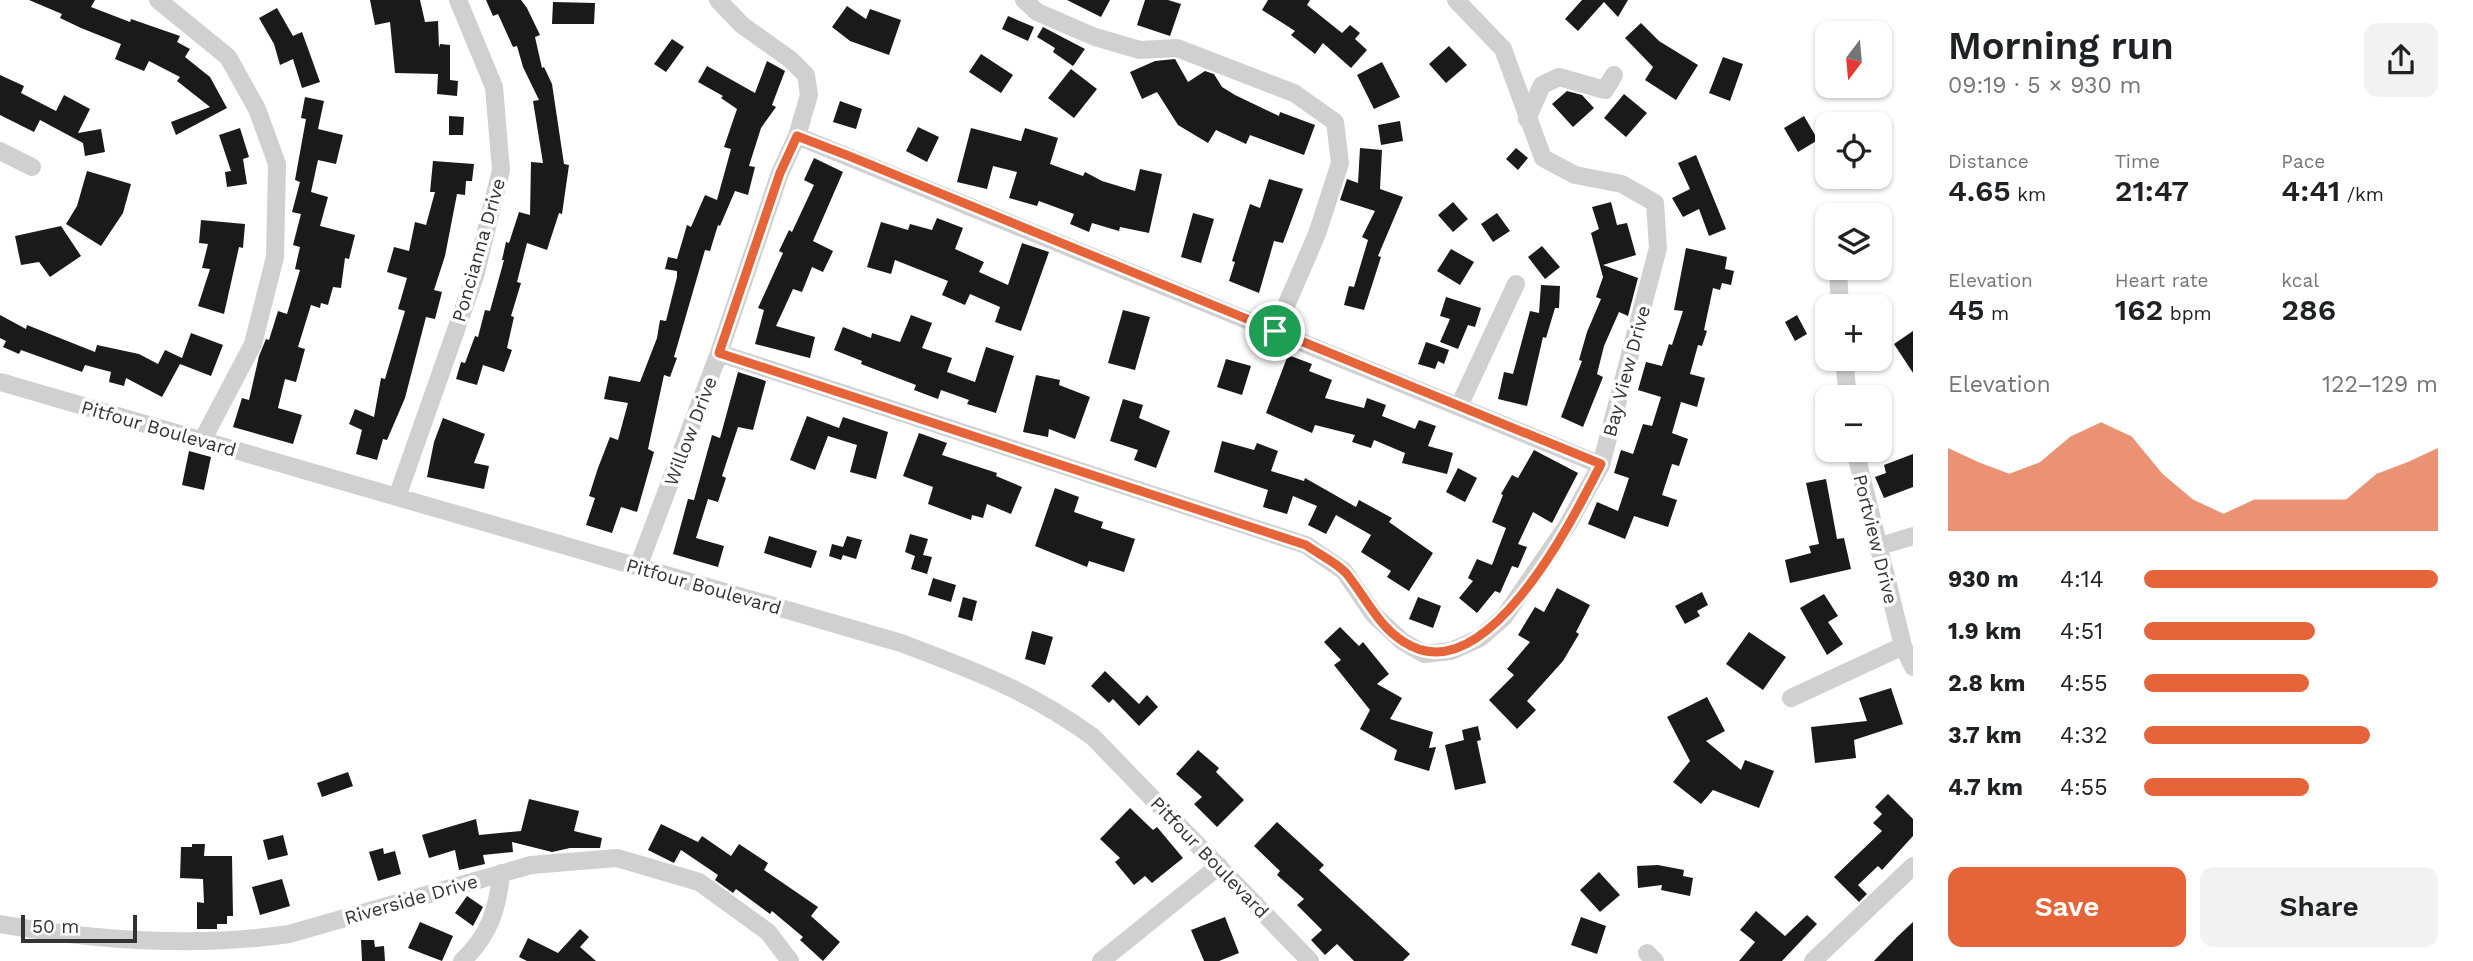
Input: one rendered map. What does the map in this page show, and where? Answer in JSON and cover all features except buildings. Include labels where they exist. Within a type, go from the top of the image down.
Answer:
[{"type":"street","points":[[158,0],[228,57],[257,109],[277,164],[275,257],[253,344],[202,441]]},
{"type":"street","name":"Poncianna Drive","points":[[397,497],[475,276],[501,170],[494,87],[458,0]]},
{"type":"street","name":"Willow Drive","points":[[638,567],[719,353],[780,173],[797,136],[809,95],[806,75],[792,60],[742,25],[718,0]]},
{"type":"street","points":[[1024,0],[1037,12],[1095,37],[1140,50],[1177,48],[1294,93],[1335,122],[1340,163],[1317,234],[1275,331]]},
{"type":"street","points":[[1456,0],[1503,48],[1526,111]]},
{"type":"street","points":[[1526,111],[1542,85],[1559,77],[1605,90],[1614,75]]},
{"type":"street","name":"Bay View Drive","points":[[719,353],[1306,545],[1344,571],[1374,615],[1402,641],[1424,654],[1451,651],[1471,643],[1504,617],[1567,526],[1601,464],[1658,248],[1655,203],[1622,184],[1575,175],[1543,158],[1526,111]]},
{"type":"street","points":[[797,136],[1601,464]]},
{"type":"street","points":[[0,151],[32,167]]},
{"type":"street","points":[[1459,406],[1516,284]]},
{"type":"street","name":"Pitfour Boulevard","points":[[0,382],[901,643],[999,680],[1052,707],[1093,737],[1310,961]]},
{"type":"street","name":"Portview Drive","points":[[1858,462],[1903,646],[1913,667]]},
{"type":"street","points":[[1877,547],[1913,536]]},
{"type":"street","points":[[1791,698],[1903,646]]},
{"type":"street","name":"Riverside Drive","points":[[0,924],[37,930],[166,940],[249,940],[289,934],[531,865],[617,858],[699,882],[768,932],[790,961]]},
{"type":"street","points":[[1101,961],[1219,866]]},
{"type":"street","points":[[1812,961],[1913,866]]},
{"type":"street","points":[[462,961],[488,930],[499,902],[501,873]]},
{"type":"route","points":[[797,136],[1275,331],[1601,464],[1585,497],[1540,568],[1504,617],[1480,638],[1451,651],[1424,654],[1402,641],[1374,615],[1344,571],[1306,545],[719,353],[780,173],[797,136]]}]
